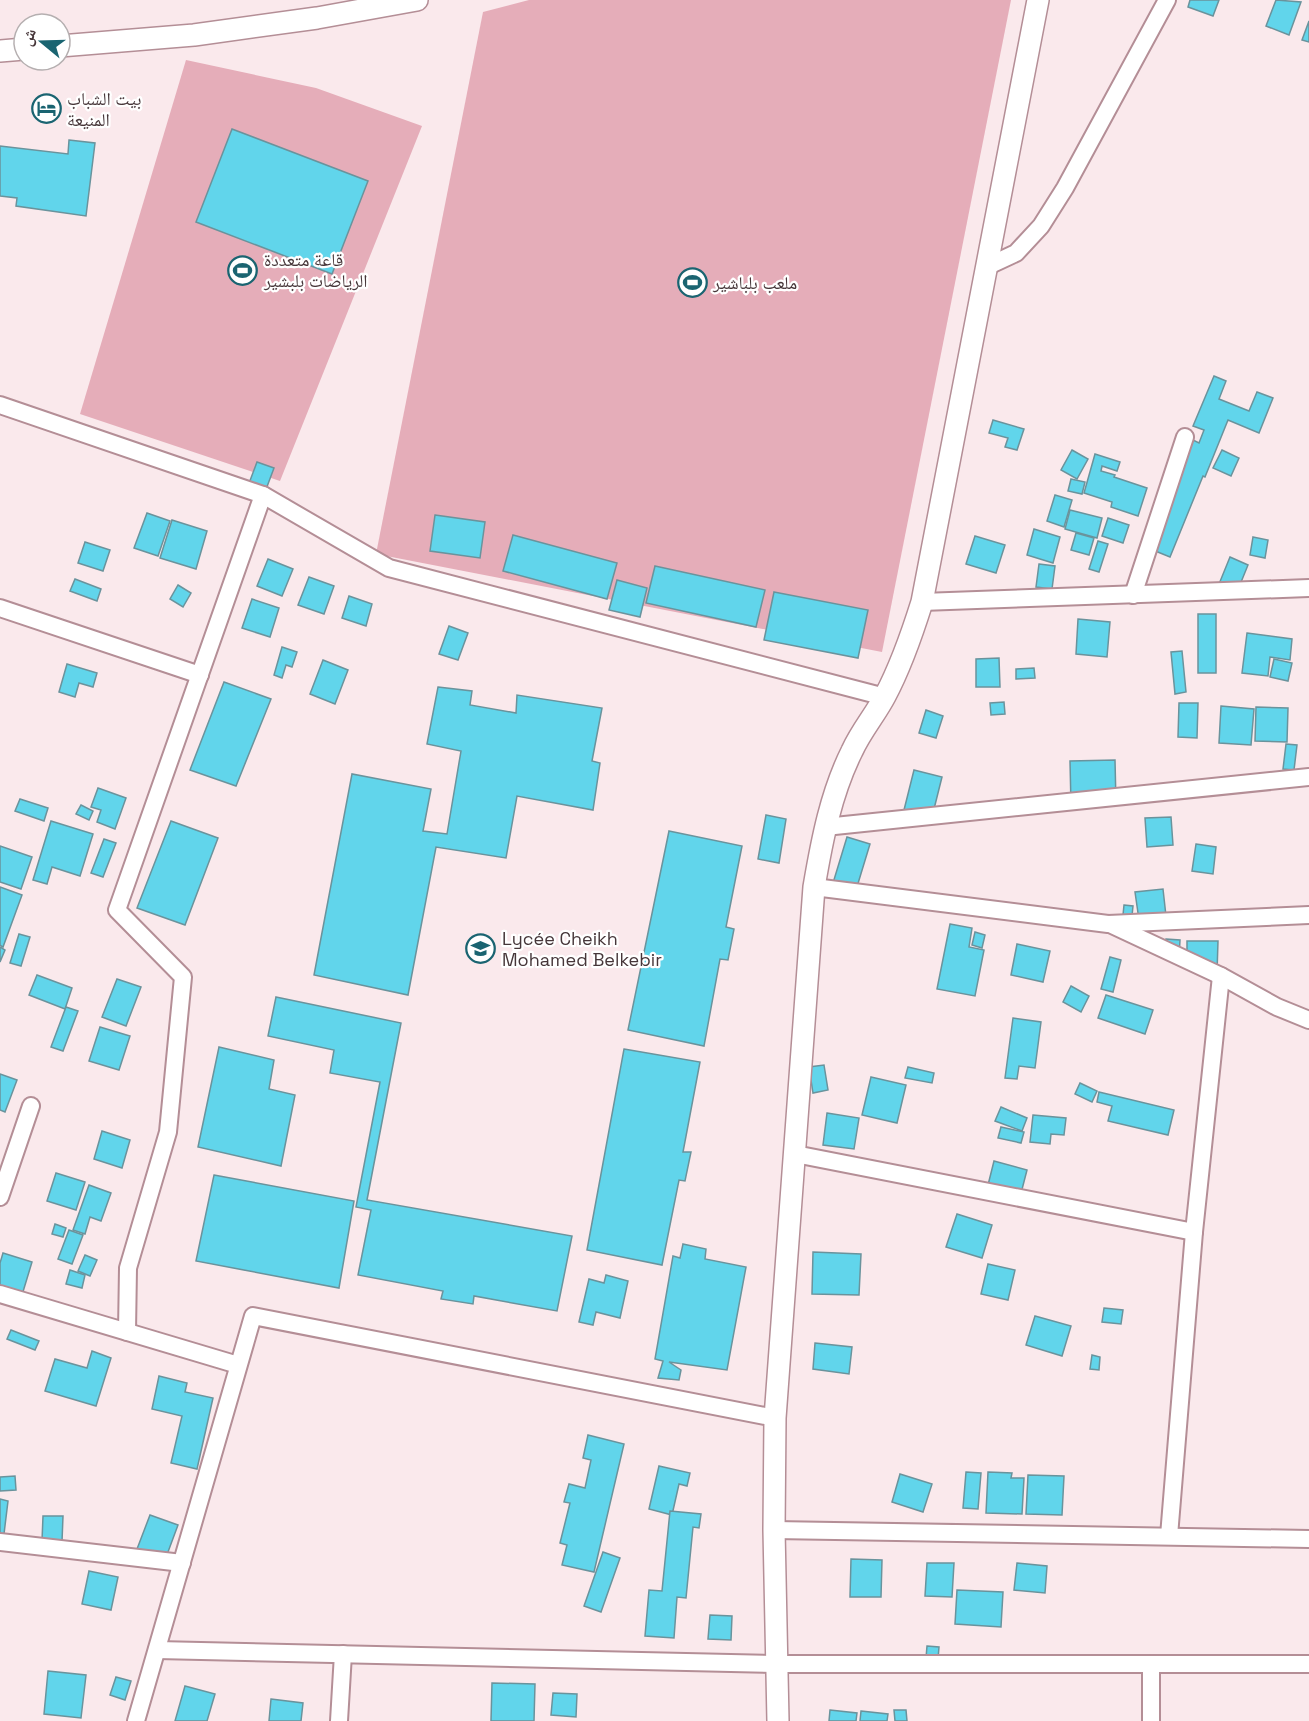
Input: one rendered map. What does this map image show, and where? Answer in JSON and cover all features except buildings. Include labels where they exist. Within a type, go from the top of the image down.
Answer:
[{"type":"street","points":[[72,45],[194,35],[317,18],[417,0]]},
{"type":"street","points":[[778,1721],[774,1530],[776,1418],[814,887],[825,827],[839,782],[852,750],[885,697],[905,656],[922,602],[1038,0]]},
{"type":"street","points":[[987,267],[1016,253],[1041,226],[1065,188],[1167,0]]},
{"type":"street","points":[[0,405],[263,495],[389,568],[885,697]]},
{"type":"street","points":[[1132,595],[1185,437]]},
{"type":"street","points":[[127,1332],[128,1268],[168,1132],[183,977],[117,910],[263,495]]},
{"type":"street","points":[[922,602],[1309,588]]},
{"type":"street","points":[[0,608],[200,675]]},
{"type":"street","points":[[825,827],[1309,777]]},
{"type":"street","points":[[814,887],[1108,924],[1309,915]]},
{"type":"street","points":[[1108,924],[1309,1020]]},
{"type":"street","points":[[1169,1536],[1194,1232],[1221,976]]},
{"type":"street","points":[[0,1197],[31,1106]]},
{"type":"street","points":[[795,1154],[1194,1232]]},
{"type":"street","points":[[0,1293],[238,1365]]},
{"type":"street","points":[[136,1721],[253,1316],[776,1418]]},
{"type":"street","points":[[774,1530],[1309,1539]]},
{"type":"street","points":[[0,1542],[182,1563]]},
{"type":"street","points":[[157,1650],[777,1664],[1309,1664]]},
{"type":"street","points":[[339,1721],[344,1654]]},
{"type":"street","points":[[1151,1664],[1151,1721]]},
{"type":"shaded area","name":"ملعب بلباشير","points":[[529,0],[1011,0],[882,652],[376,554],[483,12]]},
{"type":"shaded area","name":"قاعة متعددة الرياضات بلبشير","points":[[186,60],[316,88],[422,126],[280,481],[80,414]]},
{"type":"place","name":"بيت الشباب المنيعة","points":[[46,109]]},
{"type":"place","name":"قاعة متعددة الرياضات بلبشير","points":[[243,270]]},
{"type":"place","name":"ملعب بلباشير","points":[[692,283]]},
{"type":"place","name":"Lycée Cheikh Mohamed Belkebir","points":[[481,949]]}]
